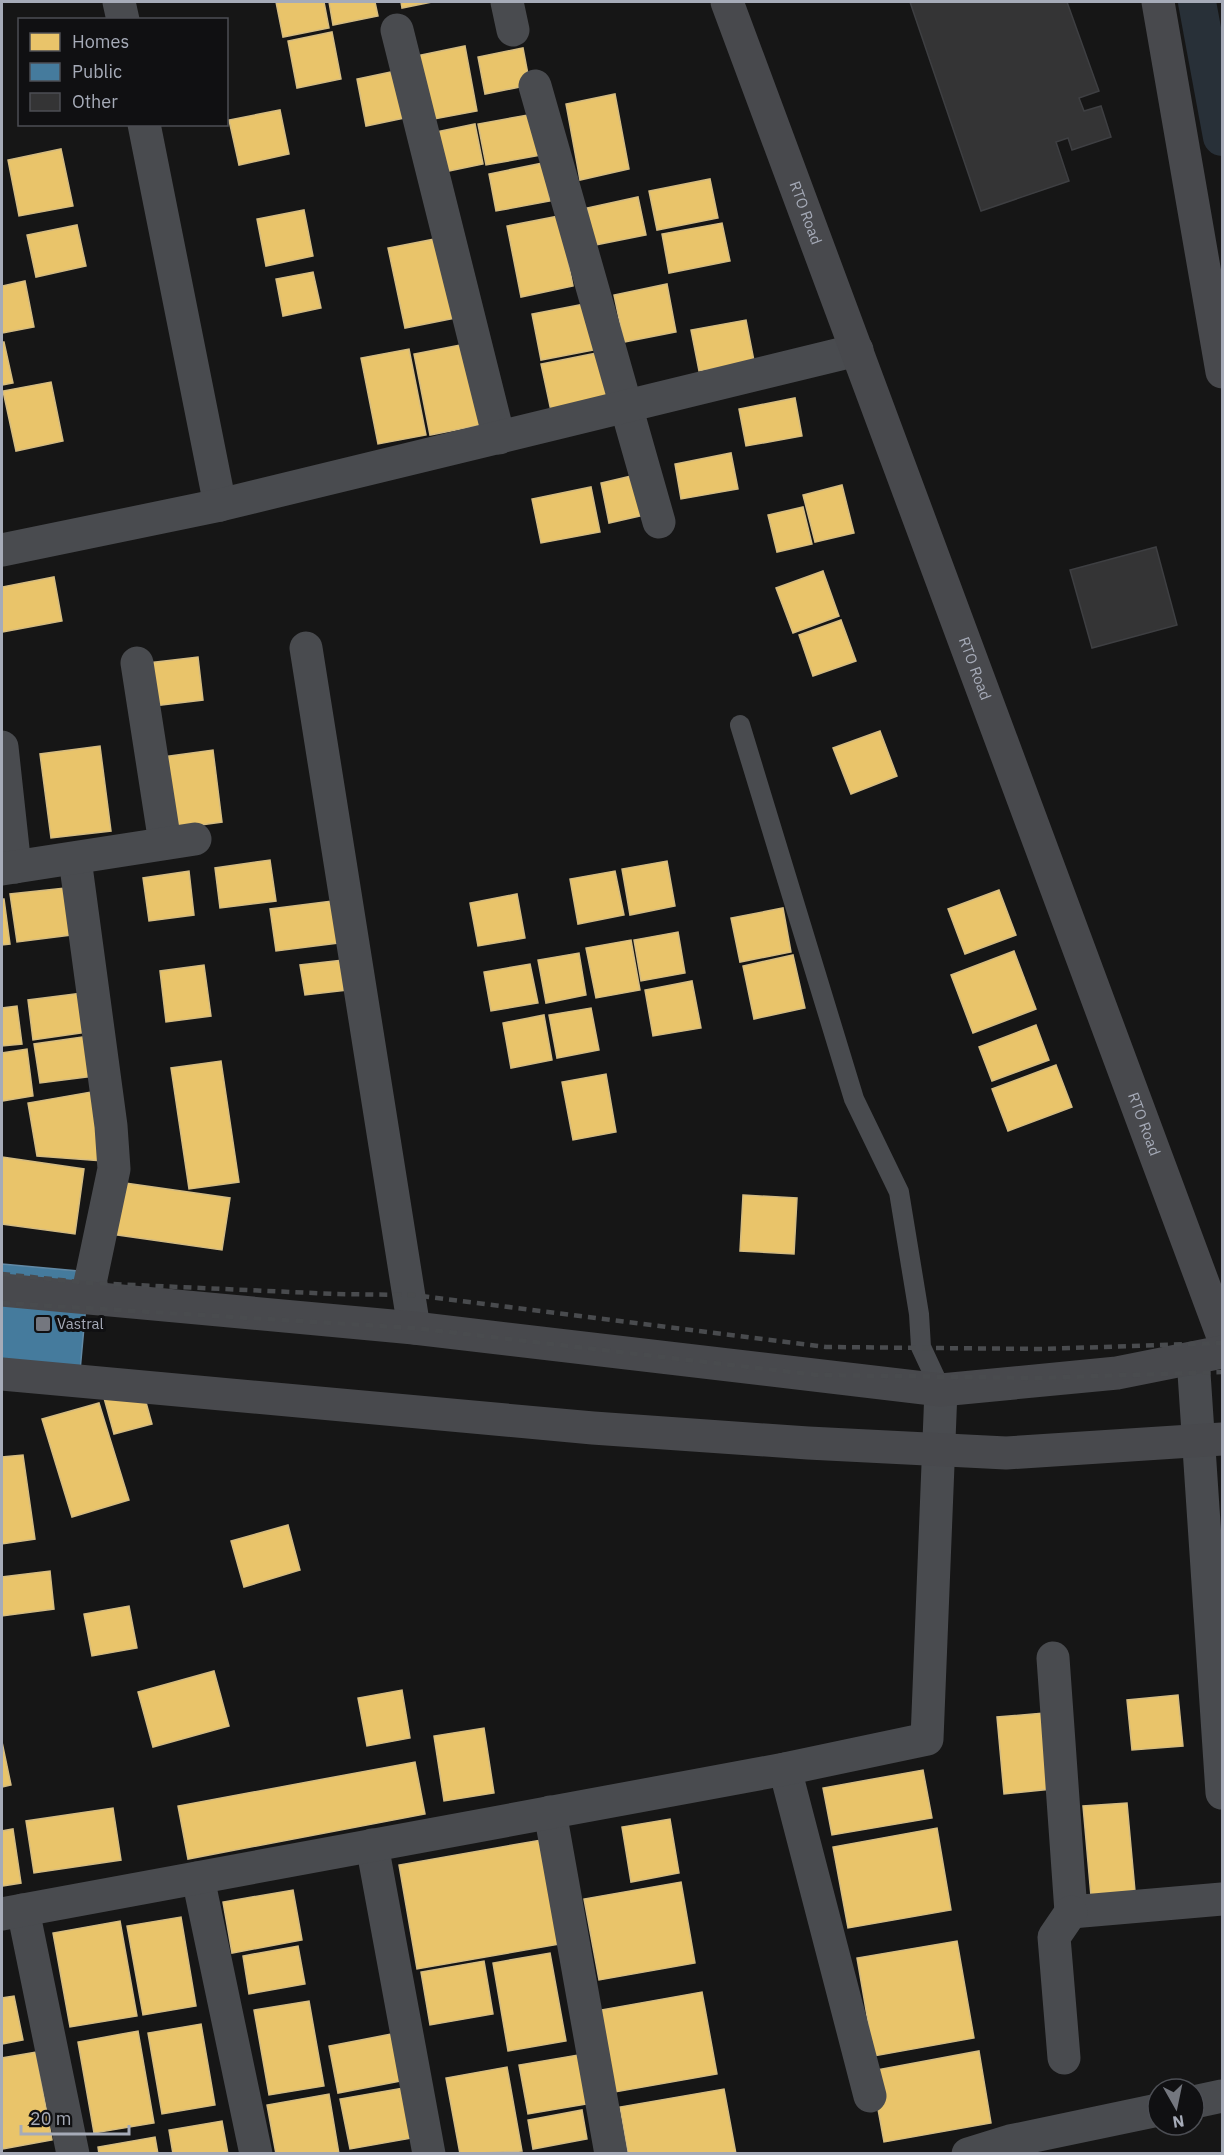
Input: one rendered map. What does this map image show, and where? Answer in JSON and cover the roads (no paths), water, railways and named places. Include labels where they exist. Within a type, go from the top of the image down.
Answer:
[{"type":"main road","name":"RTO Road","points":[[727,2],[1222,1334]]},
{"type":"main road","points":[[1158,2],[1222,372]]},
{"type":"main road","points":[[2,1290],[414,1328],[941,1390],[1117,1373],[1208,1355]]},
{"type":"main road","points":[[2,1374],[593,1428],[1006,1453],[1211,1440]]},
{"type":"street","points":[[119,2],[123,18]]},
{"type":"street","points":[[397,30],[499,438]]},
{"type":"street","points":[[535,86],[659,522]]},
{"type":"street","points":[[144,126],[220,505]]},
{"type":"street","points":[[2,550],[220,505],[857,350]]},
{"type":"street","points":[[306,648],[414,1328]]},
{"type":"street","points":[[2,747],[8,868],[180,841],[136,663]]},
{"type":"street","points":[[75,859],[111,1126],[114,1169],[90,1283]]},
{"type":"street","points":[[1208,1355],[1222,1794]]},
{"type":"street","points":[[73,2154],[12,1912],[784,1769],[927,1739],[941,1390]]},
{"type":"street","points":[[1053,1658],[1071,1912],[1054,1937],[1064,2058]]},
{"type":"street","points":[[784,1769],[870,2096]]},
{"type":"street","points":[[550,1812],[611,2154]]},
{"type":"street","points":[[372,1845],[429,2154]]},
{"type":"street","points":[[198,1878],[256,2154]]},
{"type":"street","points":[[1071,1912],[1222,1899]]},
{"type":"street","points":[[1206,2099],[1222,2096]]},
{"type":"street","points":[[968,2154],[1013,2147],[1146,2113]]},
{"type":"lane","points":[[740,725],[854,1099],[899,1192],[919,1314],[921,1347],[941,1390]]},
{"type":"waterway","points":[[1197,2],[1222,137]]},
{"type":"railway","points":[[2,1274],[90,1283],[335,1294],[414,1295],[826,1347],[1042,1349],[1222,1343]]},
{"type":"railway","points":[[2,1303],[414,1328],[817,1375],[1037,1378],[1222,1372]]},
{"type":"place","name":"Vastral","points":[[43,1324]]}]
